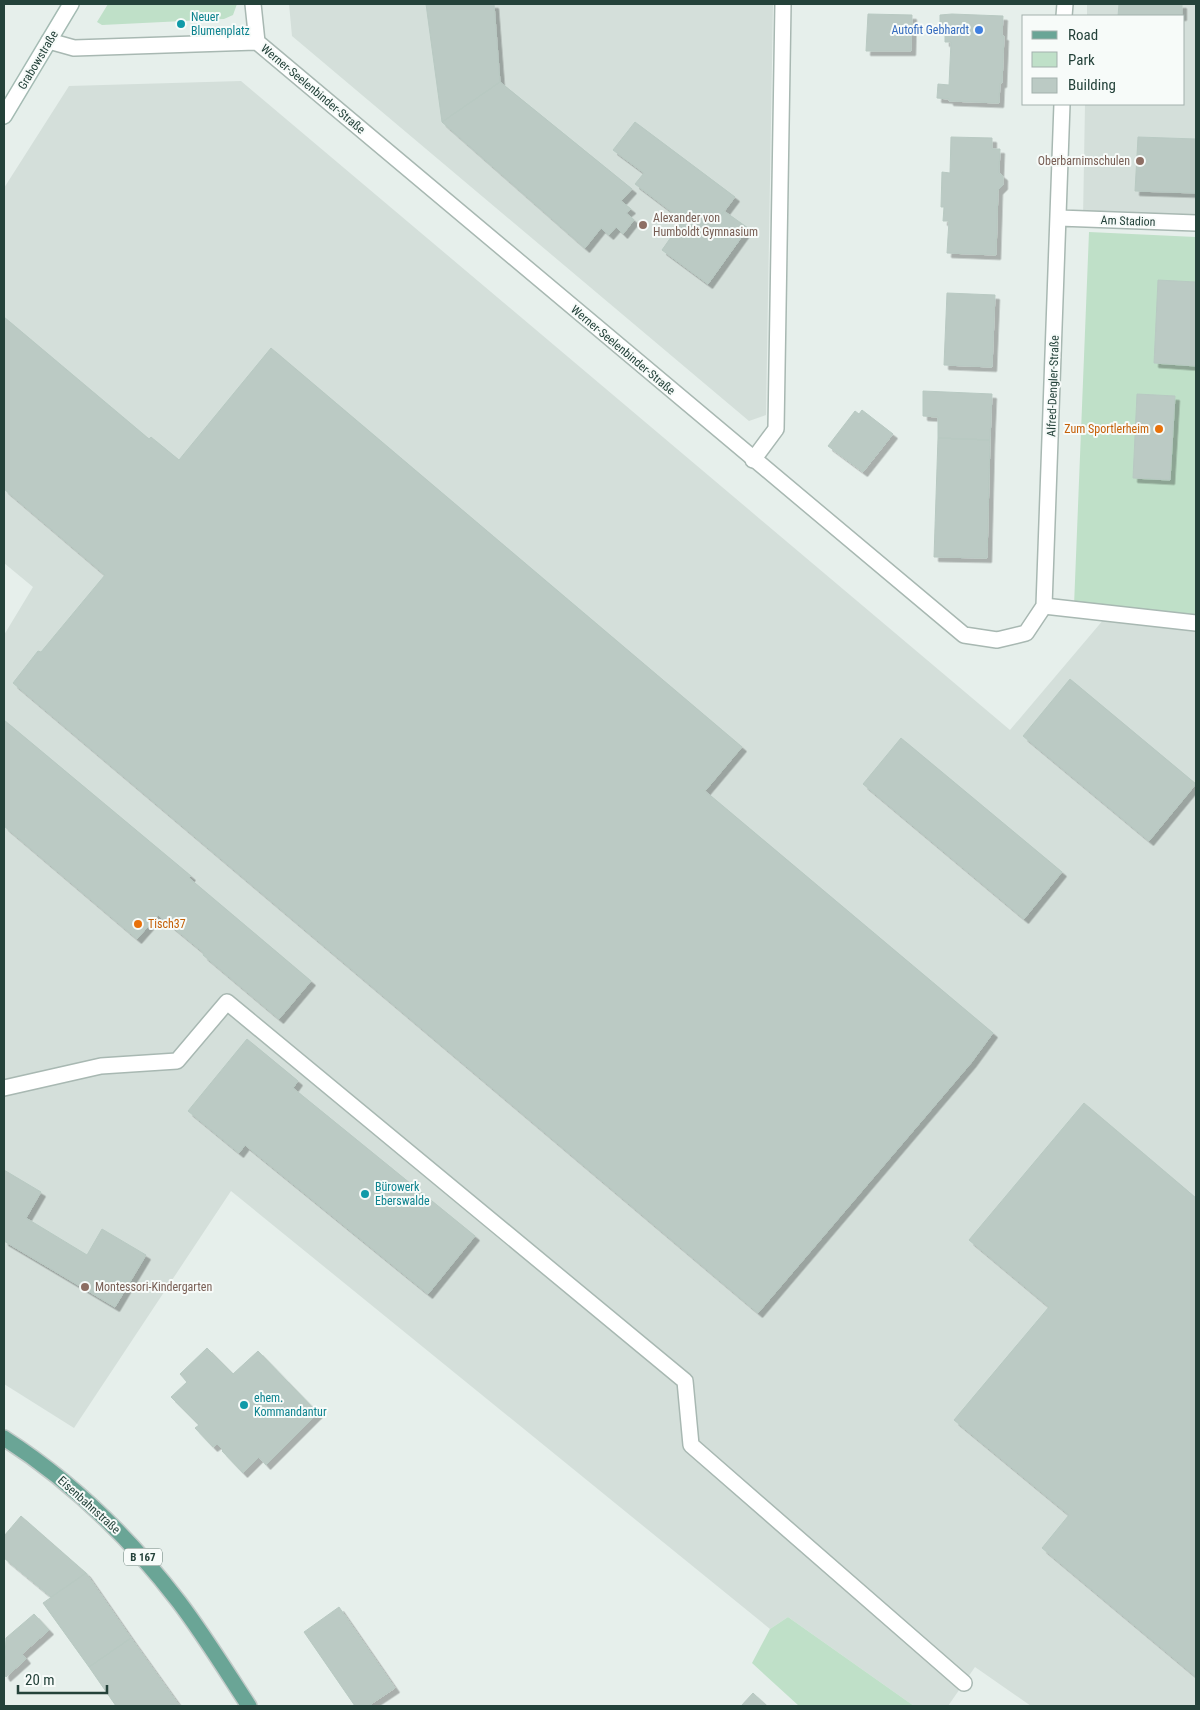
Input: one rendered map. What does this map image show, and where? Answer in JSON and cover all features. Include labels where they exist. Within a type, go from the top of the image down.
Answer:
[{"type":"main road","name":"Eisenbahnstraße","points":[[4,1438],[28,1453],[89,1502],[140,1554],[179,1602],[249,1706]]},
{"type":"street","name":"Grabowstraße","points":[[4,116],[71,4]]},
{"type":"street","name":"Werner-Seelenbinder-Straße","points":[[253,4],[258,42]]},
{"type":"street","points":[[753,460],[776,429],[783,4]]},
{"type":"street","name":"Werner-Seelenbinder-Straße","points":[[49,41],[74,48],[258,42],[753,460],[964,635],[997,640],[1026,633],[1044,606]]},
{"type":"street","name":"Alfred-Dengler-Straße","points":[[1044,606],[1062,105]]},
{"type":"street","name":"Am Stadion","points":[[1059,218],[1196,223]]},
{"type":"street","points":[[1044,606],[1196,623]]},
{"type":"street","points":[[4,1088],[101,1066],[177,1061],[227,1002],[685,1381],[691,1445],[964,1683]]},
{"type":"shaded area","name":"Alexander von Humboldt Gymnasium","points":[[289,4],[773,4],[766,415],[749,421],[292,36]]},
{"type":"shaded area","name":"Oberbarnimschulen","points":[[1087,4],[1196,4],[1196,223],[1083,219],[1085,105],[1185,105],[1185,15],[1087,15]]},
{"type":"shaded area","points":[[241,81],[1010,730],[1104,619],[1196,630],[1196,1706],[1031,1706],[975,1667],[948,1706],[914,1706],[788,1617],[770,1629],[231,1191],[74,1428],[4,1384],[4,635],[33,587],[4,563],[4,188],[69,86]]},
{"type":"green space","points":[[108,4],[237,4],[233,15],[224,19],[102,25],[97,22]]},
{"type":"green space","points":[[1089,232],[1196,237],[1196,630],[1074,606]]},
{"type":"green space","points":[[788,1617],[914,1706],[799,1706],[752,1663],[770,1629]]},
{"type":"building","points":[[426,4],[494,4],[500,82],[442,122]]},
{"type":"building","points":[[1119,4],[1182,4],[1182,15],[1118,15]]},
{"type":"building","points":[[868,14],[912,15],[911,51],[866,51]]},
{"type":"building","points":[[940,15],[1003,16],[1002,83],[1000,83],[999,103],[949,101],[949,99],[937,98],[938,84],[949,85],[951,42],[945,42],[945,29],[940,28]]},
{"type":"building","points":[[500,82],[632,189],[621,201],[631,209],[626,213],[634,220],[623,234],[616,227],[609,235],[601,228],[585,248],[442,122]]},
{"type":"building","points":[[635,122],[735,197],[705,237],[635,184],[644,173],[613,150]]},
{"type":"building","points":[[951,137],[992,138],[992,149],[1000,149],[999,173],[1003,176],[1003,185],[998,190],[996,255],[947,253],[949,221],[943,221],[944,207],[941,207],[942,172],[950,173]]},
{"type":"building","points":[[1138,137],[1196,139],[1196,193],[1135,191]]},
{"type":"building","points":[[724,211],[748,228],[708,284],[662,250],[683,220],[705,237]]},
{"type":"building","points":[[1158,280],[1196,282],[1196,366],[1154,363]]},
{"type":"building","points":[[947,293],[995,295],[992,367],[944,365]]},
{"type":"building","points":[[4,317],[149,439],[151,437],[179,460],[271,348],[742,747],[705,791],[993,1033],[971,1063],[758,1313],[13,683],[38,651],[41,652],[105,575],[4,489]]},
{"type":"building","points":[[923,391],[992,394],[990,440],[938,438],[938,417],[923,416]]},
{"type":"building","points":[[1137,394],[1175,396],[1170,480],[1133,478]]},
{"type":"building","points":[[862,410],[893,434],[863,472],[828,446],[855,411],[859,414]]},
{"type":"building","points":[[938,438],[990,440],[987,558],[934,557]]},
{"type":"building","points":[[1070,679],[1196,784],[1149,841],[1023,736]]},
{"type":"building","points":[[4,720],[191,876],[189,878],[311,981],[279,1019],[158,915],[137,939],[4,826]]},
{"type":"building","points":[[901,738],[1062,872],[1024,919],[863,784]]},
{"type":"building","name":"Bürowerk Eberswalde","points":[[247,1039],[298,1081],[293,1088],[475,1236],[428,1294],[245,1145],[239,1153],[188,1111]]},
{"type":"building","points":[[1084,1103],[1196,1198],[1196,1677],[1042,1548],[1069,1515],[954,1420],[1049,1307],[969,1240]]},
{"type":"building","points":[[4,1170],[41,1192],[26,1218],[87,1255],[102,1229],[146,1255],[115,1307],[4,1241]]},
{"type":"building","name":"ehem. Kommandantur","points":[[207,1348],[233,1374],[258,1351],[318,1413],[266,1465],[259,1457],[243,1473],[217,1444],[213,1447],[195,1428],[199,1425],[171,1397],[187,1382],[180,1374]]},
{"type":"building","points":[[21,1516],[86,1573],[51,1597],[4,1558],[4,1536]]},
{"type":"building","points":[[86,1573],[131,1638],[89,1667],[43,1603]]},
{"type":"building","points":[[339,1607],[395,1688],[368,1706],[355,1706],[304,1632]]},
{"type":"building","points":[[34,1614],[49,1630],[22,1654],[26,1659],[6,1677],[4,1674],[6,1638]]},
{"type":"building","points":[[131,1638],[179,1705],[116,1706],[89,1667]]},
{"type":"building","points":[[753,1693],[767,1706],[741,1706]]},
{"type":"place","name":"Neuer Blumenplatz","points":[[181,24]]},
{"type":"place","name":"Autofit Gebhardt","points":[[979,30]]},
{"type":"place","name":"Oberbarnimschulen","points":[[1140,161]]},
{"type":"place","name":"Alexander von Humboldt Gymnasium","points":[[643,225]]},
{"type":"place","name":"Zum Sportlerheim","points":[[1159,429]]},
{"type":"place","name":"Tisch37","points":[[138,924]]},
{"type":"place","name":"Bürowerk Eberswalde","points":[[365,1194]]},
{"type":"place","name":"Montessori-Kindergarten","points":[[85,1287]]},
{"type":"place","name":"ehem. Kommandantur","points":[[244,1405]]}]
